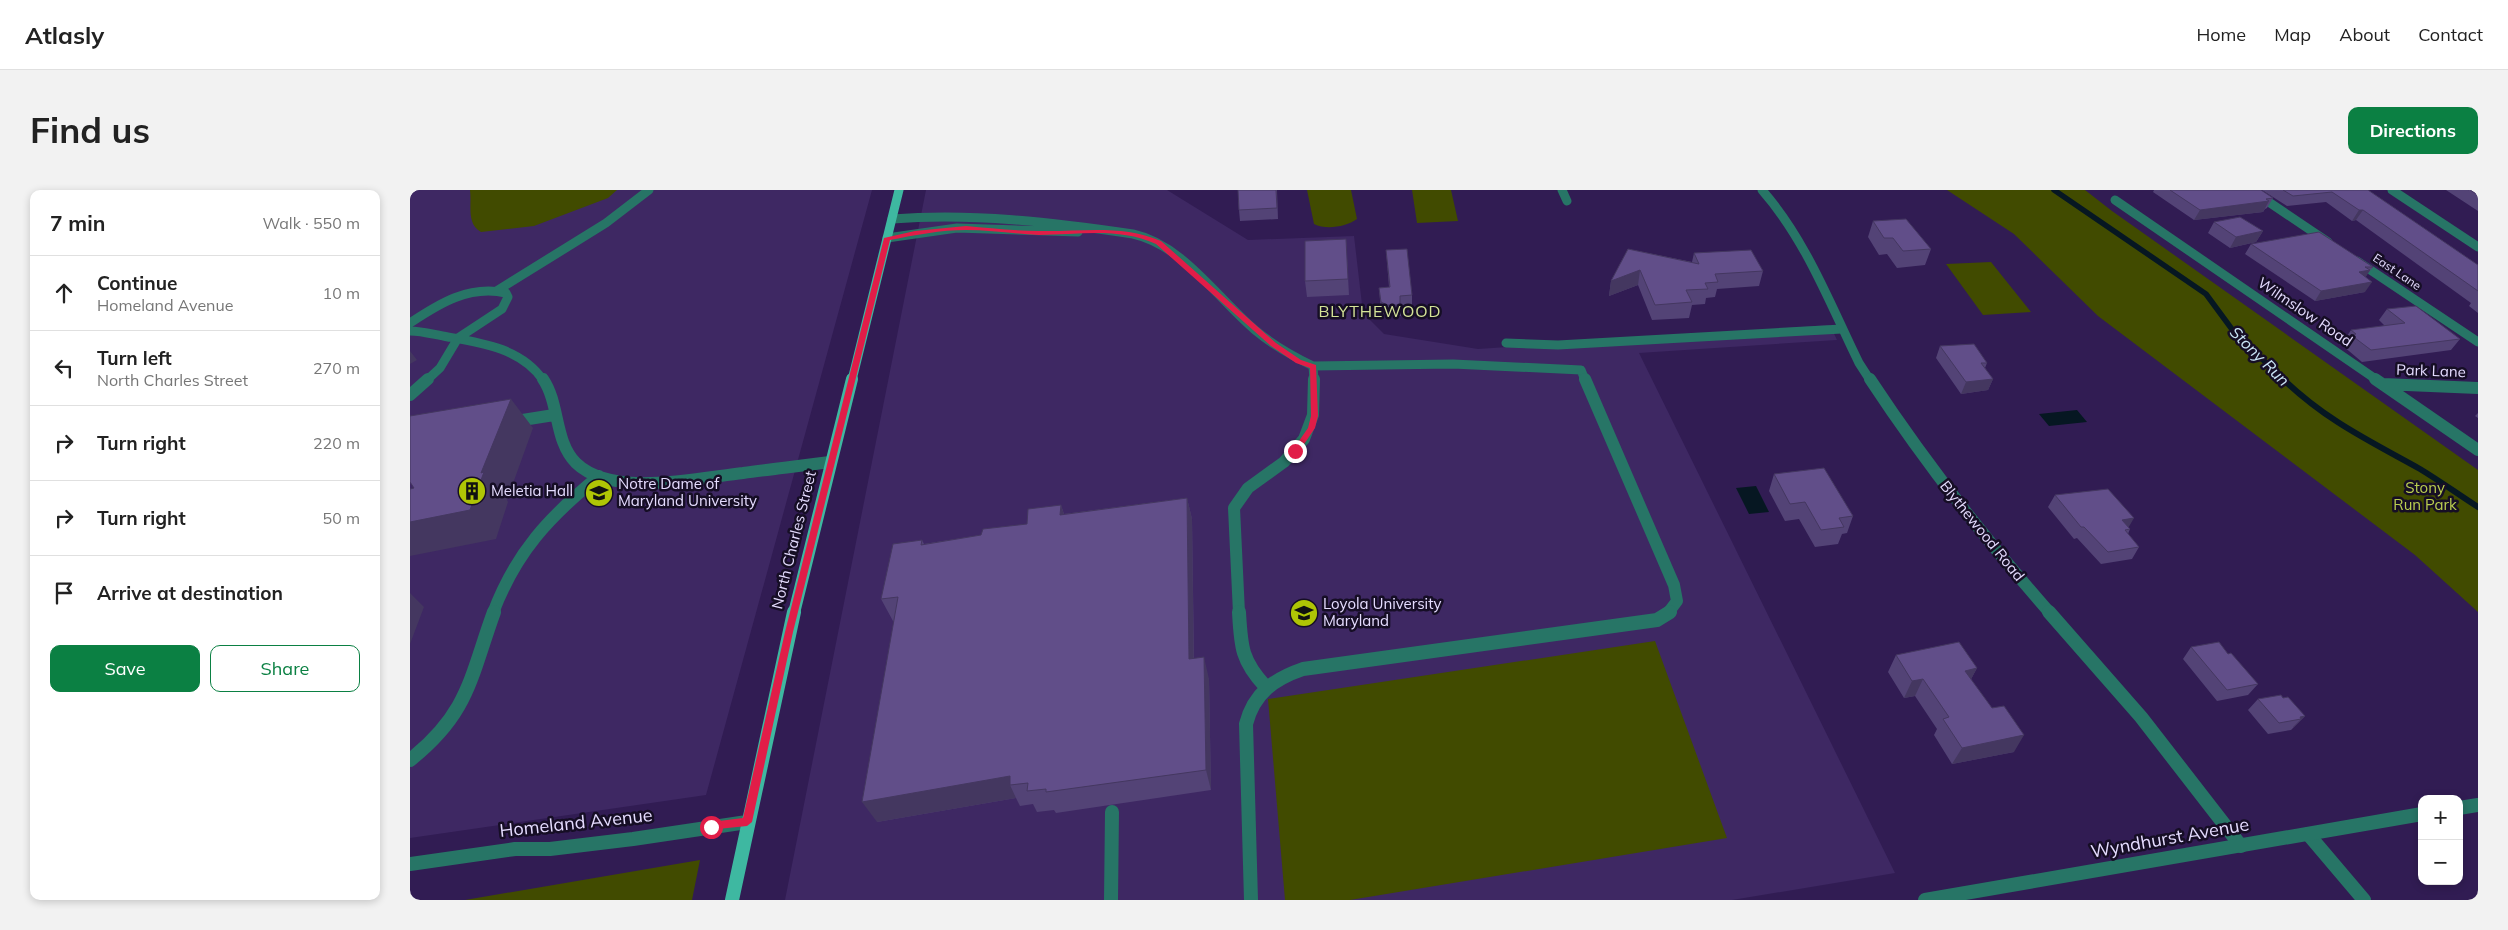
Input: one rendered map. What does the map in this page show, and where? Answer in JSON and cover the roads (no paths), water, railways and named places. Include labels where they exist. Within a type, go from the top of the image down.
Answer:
[{"type":"main road","name":"North Charles Street","points":[[732,900],[747,822],[789,632],[899,190]]},
{"type":"street","points":[[498,290],[606,223],[649,190]]},
{"type":"street","points":[[1562,190],[1567,201]]},
{"type":"street","name":"Blythewood Road","points":[[1762,190],[1783,214],[1797,236],[1842,330],[1883,402],[1932,470],[2009,566],[2136,710],[2241,846]]},
{"type":"street","name":"East Lane","points":[[2251,190],[2478,342]]},
{"type":"street","points":[[2392,190],[2478,247]]},
{"type":"street","name":"Wilmslow Road","points":[[2115,200],[2478,450]]},
{"type":"street","points":[[892,219],[967,216],[1141,235],[1158,242],[1274,345],[1298,361],[1313,366],[1434,364],[1581,370],[1674,585],[1677,601],[1670,612],[1650,622],[1303,669],[1265,686],[1249,710],[1246,724],[1251,900]]},
{"type":"street","points":[[887,238],[966,228],[1040,233],[1098,230]]},
{"type":"street","points":[[410,323],[434,308],[466,293],[487,289],[498,290],[506,293],[508,298],[507,303],[458,338],[440,368],[410,395]]},
{"type":"street","points":[[410,330],[496,347],[511,353],[532,367],[546,384],[564,445],[578,465],[599,476],[622,481],[671,481],[830,462]]},
{"type":"street","points":[[1506,344],[1574,344],[1842,330]]},
{"type":"street","points":[[1265,686],[1250,670],[1241,645],[1234,508],[1244,491],[1284,463],[1303,441],[1311,428],[1316,404],[1313,366]]},
{"type":"street","name":"Park Lane","points":[[2383,384],[2478,388]]},
{"type":"street","points":[[500,424],[554,414]]},
{"type":"street","points":[[410,760],[445,726],[466,696],[494,611],[513,567],[553,517],[599,476]]},
{"type":"street","points":[[2463,807],[2478,804]]},
{"type":"street","points":[[1111,900],[1112,812]]},
{"type":"street","name":"Wyndhurst Avenue","points":[[1925,900],[2418,815]]},
{"type":"street","name":"Homeland Avenue","points":[[410,864],[515,849],[550,849],[633,839],[747,822]]},
{"type":"street","points":[[2308,834],[2364,900]]},
{"type":"water","points":[[2077,410],[2087,422],[2049,426],[2039,414]]},
{"type":"water","points":[[1756,486],[1769,512],[1749,514],[1736,488]]},
{"type":"waterway","name":"Stony Run","points":[[2054,190],[2206,294],[2234,332],[2284,380]]},
{"type":"waterway","name":"Stony Run","points":[[2283,379],[2299,394],[2332,418],[2365,439],[2420,469],[2478,507]]},
{"type":"place","name":"Meletia Hall","points":[[472,491]]},
{"type":"place","name":"Notre Dame of Maryland University","points":[[599,493]]},
{"type":"place","name":"Loyola University Maryland","points":[[1304,613]]},
{"type":"district","name":"BLYTHEWOOD","points":[[1380,311]]},
{"type":"park label","name":"Stony Run Park","points":[[2425,496]]}]
